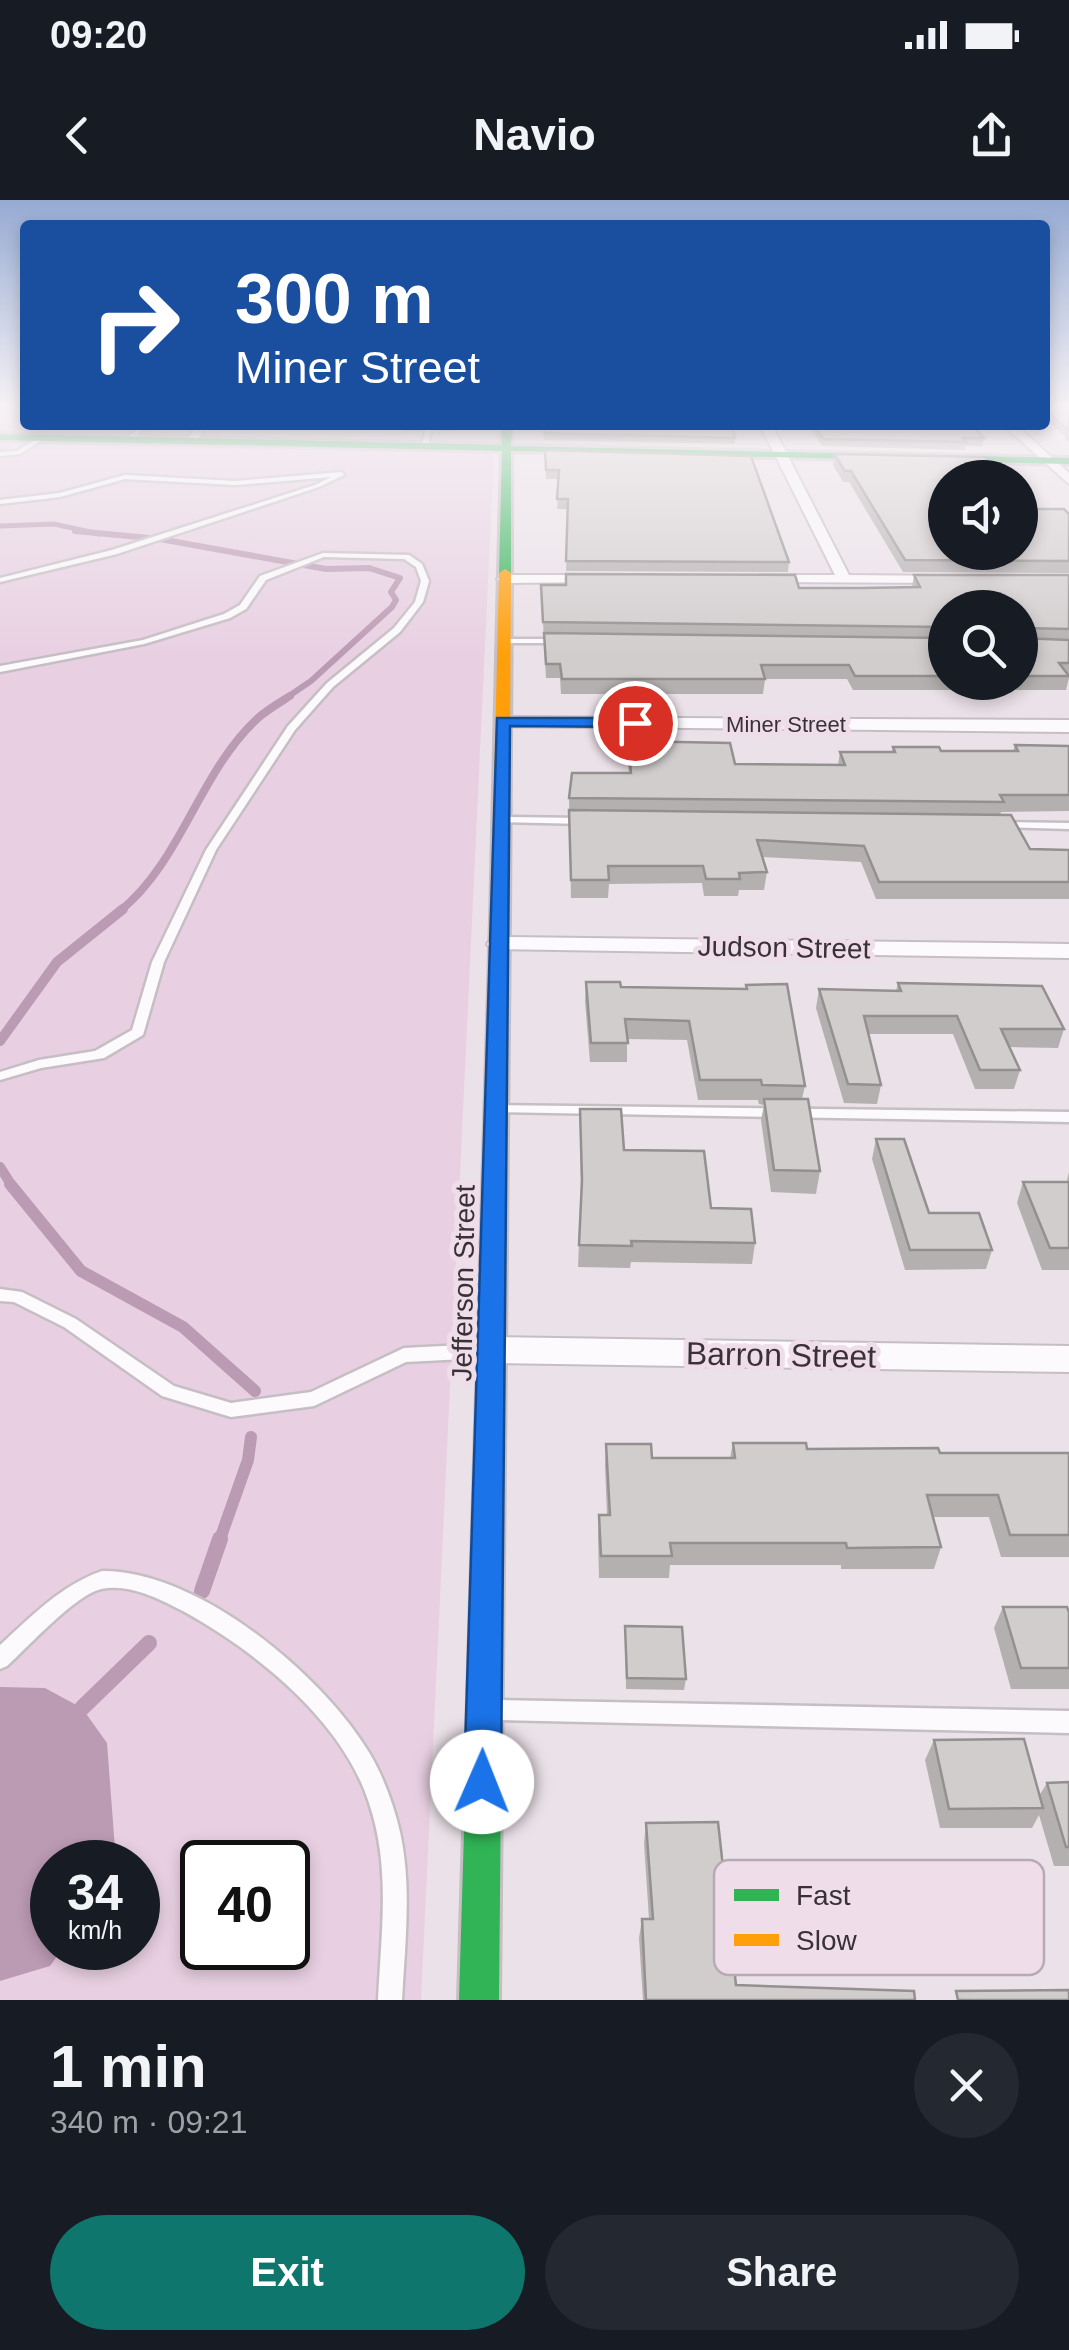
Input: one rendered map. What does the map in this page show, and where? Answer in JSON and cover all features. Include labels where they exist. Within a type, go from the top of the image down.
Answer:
[{"type":"street","name":"Jefferson Street","points":[[478,2000],[494,1350],[506,489]]},
{"type":"street","points":[[799,489],[844,579]]},
{"type":"street","points":[[504,579],[618,579]]},
{"type":"street","points":[[743,579],[973,580]]},
{"type":"street","name":"Miner Street","points":[[502,722],[1069,726]]},
{"type":"street","name":"Judson Street","points":[[498,944],[1069,951]]},
{"type":"street","name":"Barron Street","points":[[494,1350],[1069,1359]]},
{"type":"lane","points":[[0,502],[82,489]]},
{"type":"lane","points":[[0,580],[61,567],[306,489]]},
{"type":"lane","points":[[0,669],[144,642],[227,616],[243,608],[263,578],[306,559],[345,553],[406,557],[419,566],[425,581],[419,602],[397,630],[330,685],[292,728],[211,850],[158,962],[138,1032],[99,1055],[39,1064],[0,1076]]},
{"type":"lane","points":[[504,640],[580,642]]},
{"type":"lane","points":[[501,820],[599,821]]},
{"type":"lane","points":[[991,825],[1069,826]]},
{"type":"lane","points":[[496,1108],[1069,1118]]},
{"type":"lane","points":[[0,1295],[16,1296],[70,1324],[168,1391],[232,1410],[314,1398],[404,1355],[494,1350]]},
{"type":"lane","points":[[0,1659],[81,1591],[96,1582],[112,1580],[150,1587],[191,1606],[290,1674],[358,1754],[385,1820],[394,1891],[390,2000]]},
{"type":"lane","points":[[484,1709],[1069,1722]]},
{"type":"shaded area","points":[[0,489],[492,489],[421,2000],[0,2000]]},
{"type":"shaded area","points":[[0,1687],[45,1688],[82,1708],[107,1743],[114,1840],[30,1840],[30,1970],[37,1970],[0,1981]]},
{"type":"building","points":[[558,489],[763,489],[789,562],[566,561],[568,499],[557,499]]},
{"type":"building","points":[[862,489],[928,489],[928,560],[905,560]]},
{"type":"building","points":[[1038,509],[1064,509],[1069,514],[1069,561],[1038,561]]},
{"type":"building","points":[[566,574],[795,575],[799,588],[920,587],[914,575],[1069,575],[1069,629],[1038,628],[1038,590],[928,590],[928,627],[543,622],[541,585],[566,585]]},
{"type":"building","points":[[544,633],[928,638],[928,676],[855,676],[849,665],[761,665],[765,679],[562,679],[560,664],[546,664]]},
{"type":"building","points":[[1038,639],[1069,640],[1069,663],[1059,663],[1069,676],[1038,676]]},
{"type":"building","points":[[628,741],[730,743],[735,764],[845,765],[840,752],[895,752],[893,747],[1018,751],[1015,745],[1069,746],[1069,795],[1000,795],[1004,802],[569,798],[572,773],[631,773]]},
{"type":"building","points":[[569,810],[1011,815],[1030,849],[1069,850],[1069,882],[879,882],[864,846],[757,840],[767,872],[739,873],[740,879],[706,879],[703,866],[608,866],[609,880],[571,880]]},
{"type":"building","points":[[586,982],[620,982],[621,987],[747,989],[746,985],[787,984],[805,1086],[762,1085],[761,1080],[700,1080],[689,1021],[625,1019],[628,1043],[591,1043]]},
{"type":"building","points":[[898,983],[1042,986],[1064,1029],[1001,1029],[1020,1070],[980,1070],[957,1016],[864,1016],[881,1085],[848,1084],[819,989],[901,991]]},
{"type":"building","points":[[764,1099],[808,1099],[820,1171],[774,1170]]},
{"type":"building","points":[[580,1109],[621,1109],[624,1150],[704,1151],[711,1208],[751,1209],[755,1243],[631,1241],[632,1246],[579,1245]]},
{"type":"building","points":[[876,1139],[904,1139],[929,1213],[979,1213],[992,1250],[910,1250]]},
{"type":"building","points":[[1023,1182],[1069,1182],[1069,1248],[1050,1248]]},
{"type":"building","points":[[733,1443],[806,1443],[807,1449],[938,1448],[940,1453],[1069,1453],[1069,1535],[1010,1535],[998,1495],[927,1495],[941,1547],[670,1543],[672,1556],[601,1556],[599,1515],[610,1515],[606,1444],[651,1444],[652,1458],[735,1458]]},
{"type":"building","points":[[1003,1607],[1067,1607],[1069,1668],[1021,1668]]},
{"type":"building","points":[[625,1626],[682,1627],[686,1679],[627,1678]]},
{"type":"building","points":[[1024,1739],[1043,1808],[949,1809],[934,1740]]},
{"type":"building","points":[[1069,1782],[1069,1847],[1066,1847],[1047,1783]]},
{"type":"building","points":[[718,1822],[722,1860],[714,1860],[714,1975],[735,1975],[736,1985],[914,1991],[915,2000],[646,2000],[642,1919],[653,1919],[646,1823]]},
{"type":"building","points":[[1069,1990],[1069,2000],[958,2000],[956,1991]]},
{"type":"waterway","points":[[0,526],[54,524],[93,533]]},
{"type":"waterway","points":[[75,531],[93,533]]},
{"type":"waterway","points":[[93,533],[160,539],[326,569],[369,568],[400,578],[391,592],[396,600],[392,607],[311,681],[286,698]]},
{"type":"waterway","points":[[93,533],[99,534]]},
{"type":"waterway","points":[[120,911],[159,867],[238,740],[262,715],[290,696]]},
{"type":"waterway","points":[[0,1041],[57,962],[123,909]]},
{"type":"waterway","points":[[0,1167],[12,1186]]},
{"type":"waterway","points":[[10,1184],[81,1271],[183,1327],[255,1391]]},
{"type":"waterway","points":[[219,1542],[248,1460],[251,1437]]},
{"type":"waterway","points":[[202,1591],[220,1539]]},
{"type":"waterway","points":[[82,1708],[149,1643]]},
{"type":"traffic: fast","points":[[505,573],[506,489]]},
{"type":"traffic: fast","points":[[479,2000],[500,920]]},
{"type":"traffic: slow","points":[[500,920],[505,573]]},
{"type":"route","points":[[482,1782],[494,1350],[502,722],[635,723]]}]
